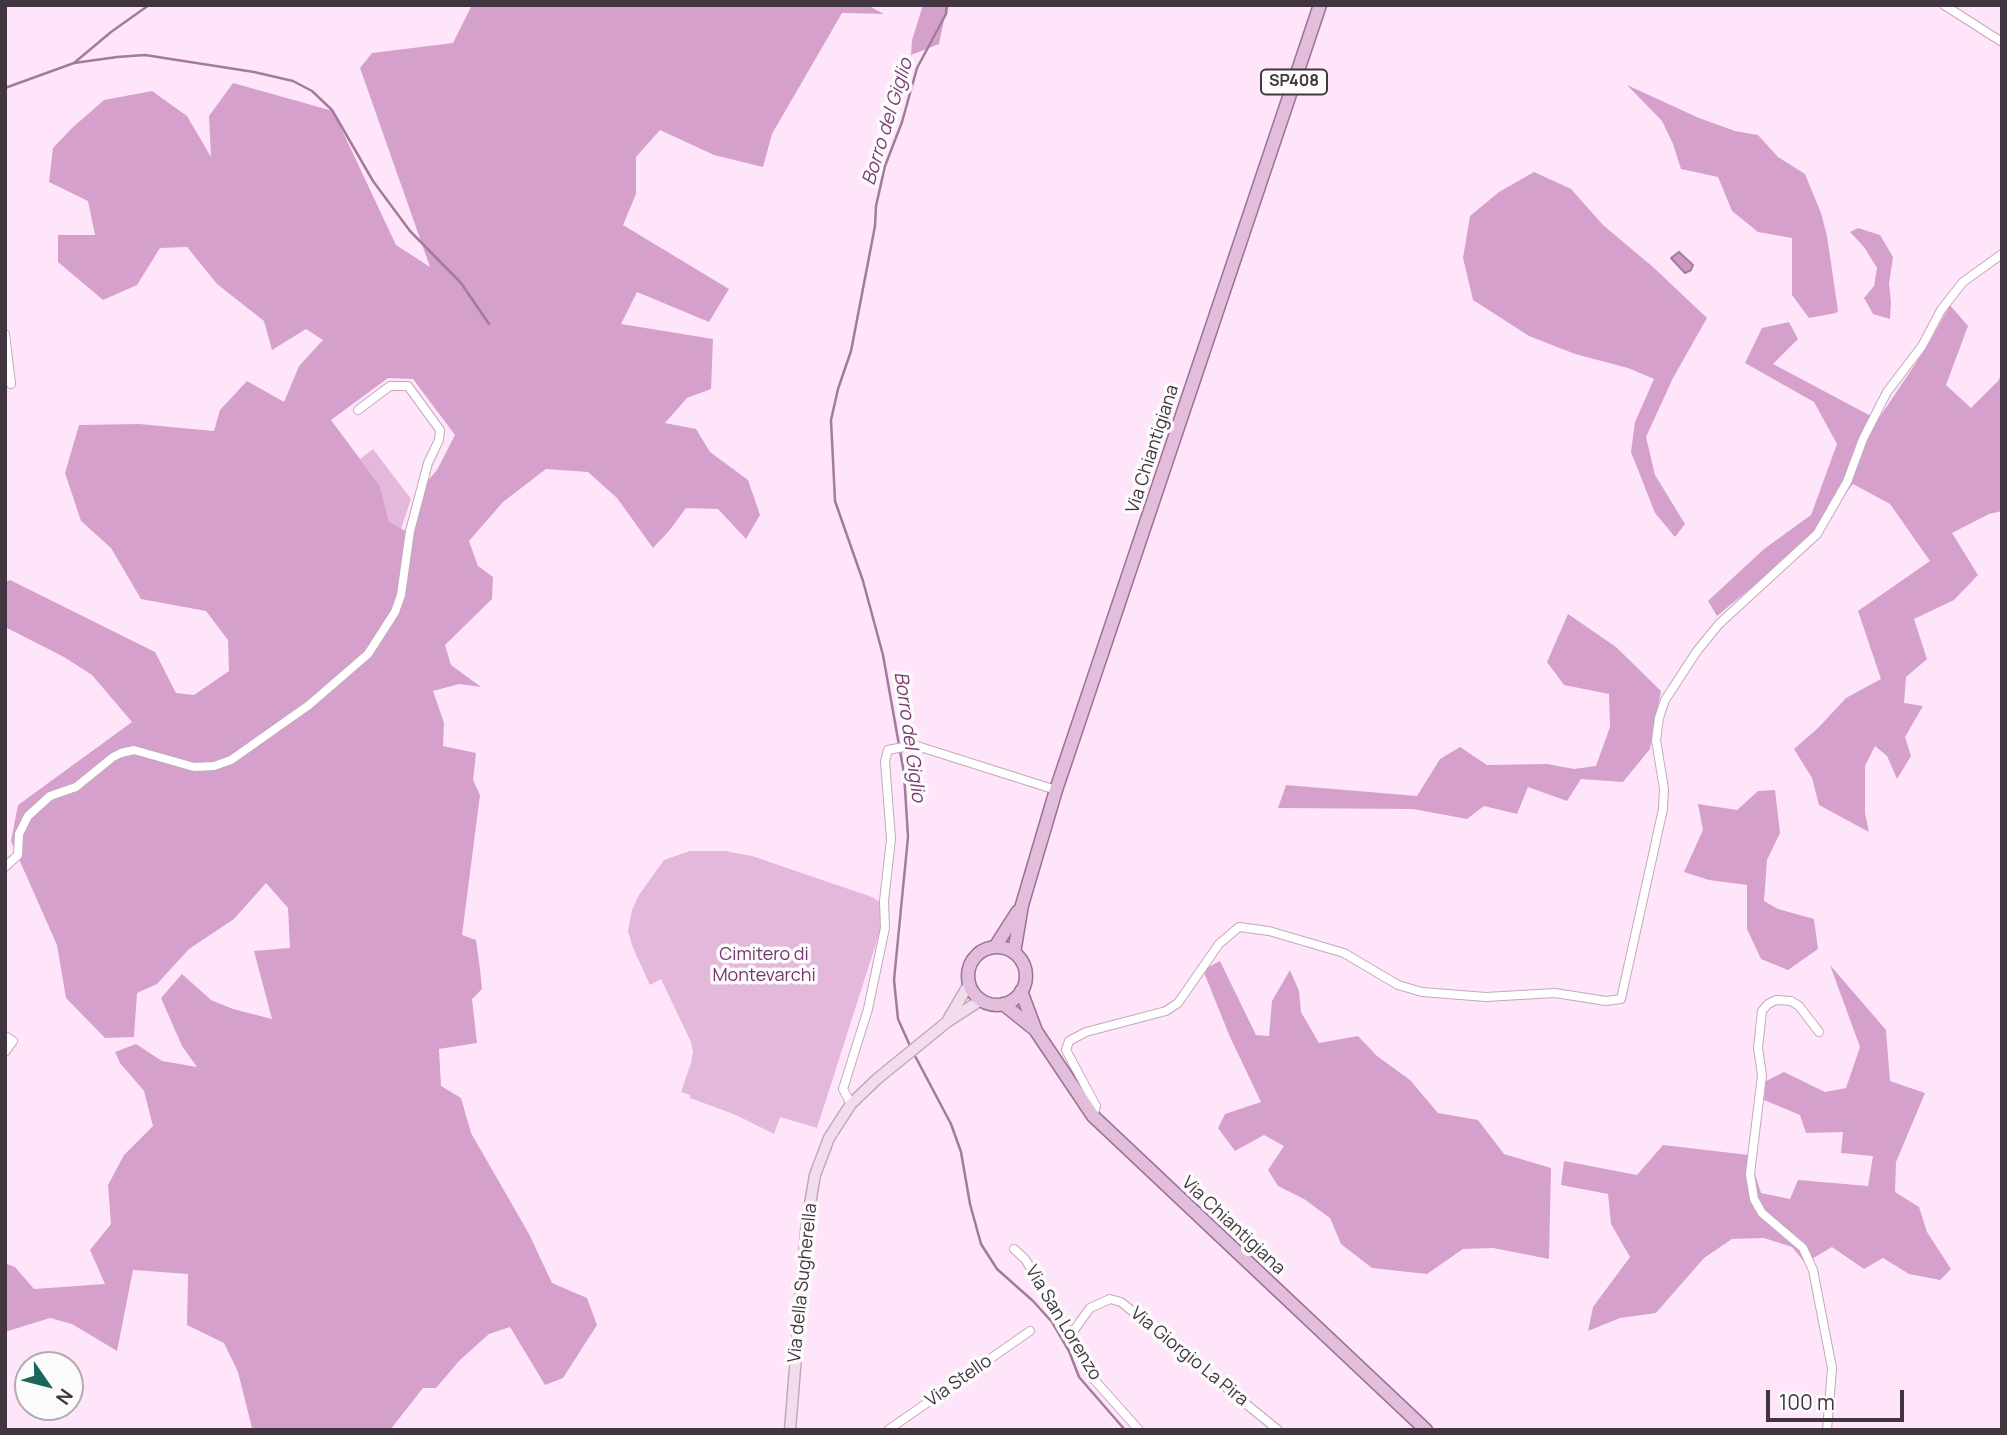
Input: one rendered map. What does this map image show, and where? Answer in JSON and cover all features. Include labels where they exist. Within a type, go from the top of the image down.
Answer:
[{"type":"main road","name":"Via Chiantigiana","points":[[1320,5],[1056,790],[1022,905],[1014,953],[1024,967],[1024,984],[1021,991],[1036,1031],[1093,1116],[1426,1430]]},
{"type":"main road","name":"Via Chiantigiana","points":[[969,984],[969,967],[973,959],[979,953],[995,947],[1022,905]]},
{"type":"main road","points":[[995,947],[1014,953]]},
{"type":"main road","points":[[969,984],[981,1000]]},
{"type":"main road","points":[[1003,1004],[1021,991]]},
{"type":"main road","name":"Via Chiantigiana","points":[[981,1000],[995,1005],[1003,1004],[1036,1031]]},
{"type":"street","points":[[1944,5],[2002,42]]},
{"type":"street","points":[[1093,1116],[1096,1106],[1066,1050],[1069,1041],[1086,1032],[1166,1011],[1178,1003],[1219,944],[1239,927],[1269,931],[1344,953],[1398,985],[1422,992],[1486,998],[1555,993],[1606,1001],[1621,999],[1663,809],[1664,789],[1656,740],[1665,700],[1697,651],[1719,624],[1826,523],[1883,399],[1922,346],[1941,310],[1963,282],[2002,254]]},
{"type":"street","points":[[5,334],[11,384]]},
{"type":"street","points":[[5,867],[18,855],[19,834],[28,816],[50,796],[76,787],[113,757],[135,750],[194,767],[214,766],[231,760],[309,705],[368,654],[395,612],[401,595],[418,496],[428,463],[439,440],[440,430],[408,386],[390,386],[358,410]]},
{"type":"street","points":[[851,1104],[842,1089],[868,1009],[885,928],[884,901],[891,839],[885,761],[888,750],[914,745],[1056,790]]},
{"type":"street","points":[[947,1021],[969,984]]},
{"type":"street","points":[[947,1021],[981,1000]]},
{"type":"street","points":[[1819,1032],[1791,1001],[1776,1000],[1762,1011],[1758,1048],[1762,1075],[1750,1174],[1754,1199],[1762,1213],[1803,1248],[1813,1270],[1832,1368],[1827,1430]]},
{"type":"street","name":"Via della Sugherella","points":[[790,1430],[807,1221],[815,1175],[828,1138],[851,1104],[947,1021]]},
{"type":"street","points":[[5,1035],[13,1041],[5,1052]]},
{"type":"street","name":"Via San Lorenzo","points":[[1014,1250],[1025,1259],[1056,1309],[1090,1375],[1139,1430]]},
{"type":"street","name":"Via Giorgio La Pira","points":[[1069,1337],[1090,1308],[1110,1299],[1121,1301],[1278,1430]]},
{"type":"street","name":"Via Stello","points":[[888,1430],[1030,1331]]},
{"type":"green space","points":[[373,449],[411,499],[401,529],[389,522],[380,486],[360,459]]},
{"type":"green space","name":"Cimitero di Montevarchi","points":[[690,851],[725,851],[752,856],[880,902],[881,928],[817,1128],[780,1117],[774,1134],[681,1092],[691,1063],[691,1042],[661,979],[650,985],[628,931],[632,910],[639,895],[664,860]]},
{"type":"shaded area","points":[[472,5],[867,5],[884,14],[842,13],[772,134],[763,167],[714,155],[660,130],[636,157],[636,194],[623,225],[729,289],[709,322],[637,292],[621,324],[713,339],[711,389],[687,398],[665,423],[696,429],[710,452],[748,480],[760,515],[746,539],[718,509],[686,508],[653,548],[617,498],[588,472],[546,469],[503,502],[469,541],[478,566],[493,577],[492,599],[445,645],[451,665],[481,687],[459,684],[433,691],[444,723],[443,746],[476,753],[473,780],[480,795],[462,935],[476,940],[482,989],[472,999],[477,1043],[439,1049],[441,1086],[461,1098],[471,1133],[529,1234],[552,1283],[587,1298],[597,1325],[563,1378],[545,1385],[510,1327],[489,1334],[460,1360],[436,1388],[423,1388],[390,1430],[257,1430],[252,1428],[238,1372],[224,1343],[187,1325],[188,1274],[133,1270],[117,1351],[72,1324],[50,1318],[5,1332],[5,1263],[15,1267],[34,1289],[105,1284],[90,1250],[111,1224],[108,1185],[124,1155],[153,1126],[144,1091],[120,1063],[115,1052],[136,1044],[162,1061],[197,1067],[182,1046],[161,998],[182,974],[211,1000],[272,1019],[254,951],[290,948],[288,908],[266,883],[234,919],[189,949],[157,984],[137,993],[134,1037],[105,1038],[66,998],[57,945],[11,841],[18,805],[132,722],[92,675],[64,657],[5,627],[5,582],[10,580],[155,652],[176,693],[194,695],[229,671],[228,640],[206,611],[141,599],[111,548],[81,521],[65,473],[79,425],[139,424],[214,431],[220,410],[247,381],[284,402],[299,366],[323,340],[306,329],[272,350],[264,321],[217,284],[187,247],[160,248],[137,285],[103,300],[58,262],[58,235],[95,235],[88,201],[49,182],[53,148],[104,100],[152,91],[187,116],[211,157],[209,116],[233,83],[333,111],[396,245],[430,267],[360,68],[372,53],[453,43]],"holes":[[[388,378],[413,379],[455,435],[437,470],[425,484],[413,535],[389,522],[380,486],[331,420]]]},
{"type":"shaded area","points":[[923,5],[947,5],[939,44],[911,55],[912,40]]},
{"type":"shaded area","points":[[1627,85],[1699,118],[1735,131],[1758,135],[1778,157],[1805,174],[1827,236],[1838,311],[1836,313],[1809,318],[1792,295],[1792,238],[1758,232],[1732,211],[1718,177],[1681,169],[1662,121]]},
{"type":"shaded area","points":[[1534,172],[1571,189],[1603,225],[1707,318],[1673,378],[1646,437],[1655,475],[1685,524],[1675,537],[1655,513],[1631,452],[1635,422],[1654,379],[1529,336],[1473,300],[1463,258],[1470,216],[1499,192]]},
{"type":"shaded area","points":[[1858,228],[1880,235],[1893,257],[1889,284],[1890,319],[1873,314],[1864,298],[1874,286],[1877,268],[1864,247],[1850,232]]},
{"type":"shaded area","points":[[1679,252],[1693,265],[1691,270],[1685,273],[1671,258]]},
{"type":"shaded area","points":[[1950,305],[1968,326],[1946,385],[1971,408],[1998,381],[2002,373],[2002,511],[1989,514],[1952,533],[1978,575],[1954,600],[1914,619],[1927,659],[1906,677],[1904,703],[1923,706],[1905,737],[1911,756],[1897,779],[1887,756],[1875,746],[1865,766],[1865,813],[1869,832],[1819,805],[1812,778],[1794,749],[1846,698],[1881,679],[1858,611],[1930,561],[1890,504],[1853,484],[1803,545],[1717,616],[1708,601],[1764,549],[1811,515],[1837,444],[1814,402],[1745,363],[1762,328],[1789,322],[1798,339],[1773,364],[1879,418],[1928,345]]},
{"type":"shaded area","points":[[1568,614],[1616,647],[1661,691],[1650,749],[1623,782],[1581,779],[1567,801],[1528,787],[1517,814],[1484,806],[1467,819],[1413,809],[1278,808],[1286,785],[1417,796],[1440,759],[1460,747],[1487,765],[1547,764],[1574,769],[1596,766],[1610,727],[1609,694],[1564,685],[1547,662]]},
{"type":"shaded area","points":[[1775,790],[1780,833],[1767,860],[1764,901],[1778,909],[1814,919],[1818,949],[1788,970],[1761,959],[1747,929],[1747,885],[1709,880],[1684,872],[1703,830],[1698,804],[1737,810],[1758,791]]},
{"type":"shaded area","points":[[1220,961],[1256,1035],[1269,1036],[1272,1001],[1290,970],[1299,991],[1301,1012],[1319,1043],[1358,1036],[1377,1056],[1410,1080],[1438,1113],[1478,1120],[1504,1154],[1551,1168],[1549,1259],[1493,1248],[1463,1249],[1427,1274],[1372,1268],[1341,1244],[1330,1218],[1304,1199],[1278,1186],[1268,1170],[1284,1146],[1264,1135],[1235,1151],[1218,1128],[1225,1114],[1261,1102],[1230,1037],[1203,970]]},
{"type":"shaded area","points":[[1830,965],[1886,1030],[1890,1081],[1925,1093],[1896,1162],[1895,1192],[1919,1207],[1927,1232],[1951,1269],[1940,1280],[1909,1274],[1883,1258],[1864,1269],[1832,1247],[1805,1263],[1792,1247],[1764,1238],[1732,1239],[1704,1258],[1656,1313],[1620,1318],[1588,1331],[1593,1307],[1630,1257],[1611,1224],[1608,1194],[1561,1185],[1564,1161],[1637,1175],[1663,1145],[1749,1155],[1761,1193],[1790,1199],[1798,1180],[1868,1186],[1873,1156],[1841,1153],[1843,1132],[1806,1133],[1800,1115],[1764,1100],[1766,1081],[1784,1072],[1825,1092],[1846,1088],[1860,1047]]},
{"type":"waterway","points":[[5,88],[74,63],[149,5]]},
{"type":"waterway","name":"Borro del Giglio","points":[[911,1048],[898,1019],[894,980],[908,837],[904,773],[883,655],[863,581],[835,501],[831,420],[851,351],[885,166],[902,122],[917,68],[946,14],[947,5]]},
{"type":"waterway","points":[[74,63],[145,55],[254,72],[293,81],[312,91],[332,110],[373,181],[410,231],[461,283],[489,324]]},
{"type":"waterway","name":"Borro del Giglio","points":[[914,1054],[951,1124],[961,1152],[970,1204],[981,1244],[997,1269],[1052,1322],[1069,1351],[1079,1377],[1125,1430]]}]
